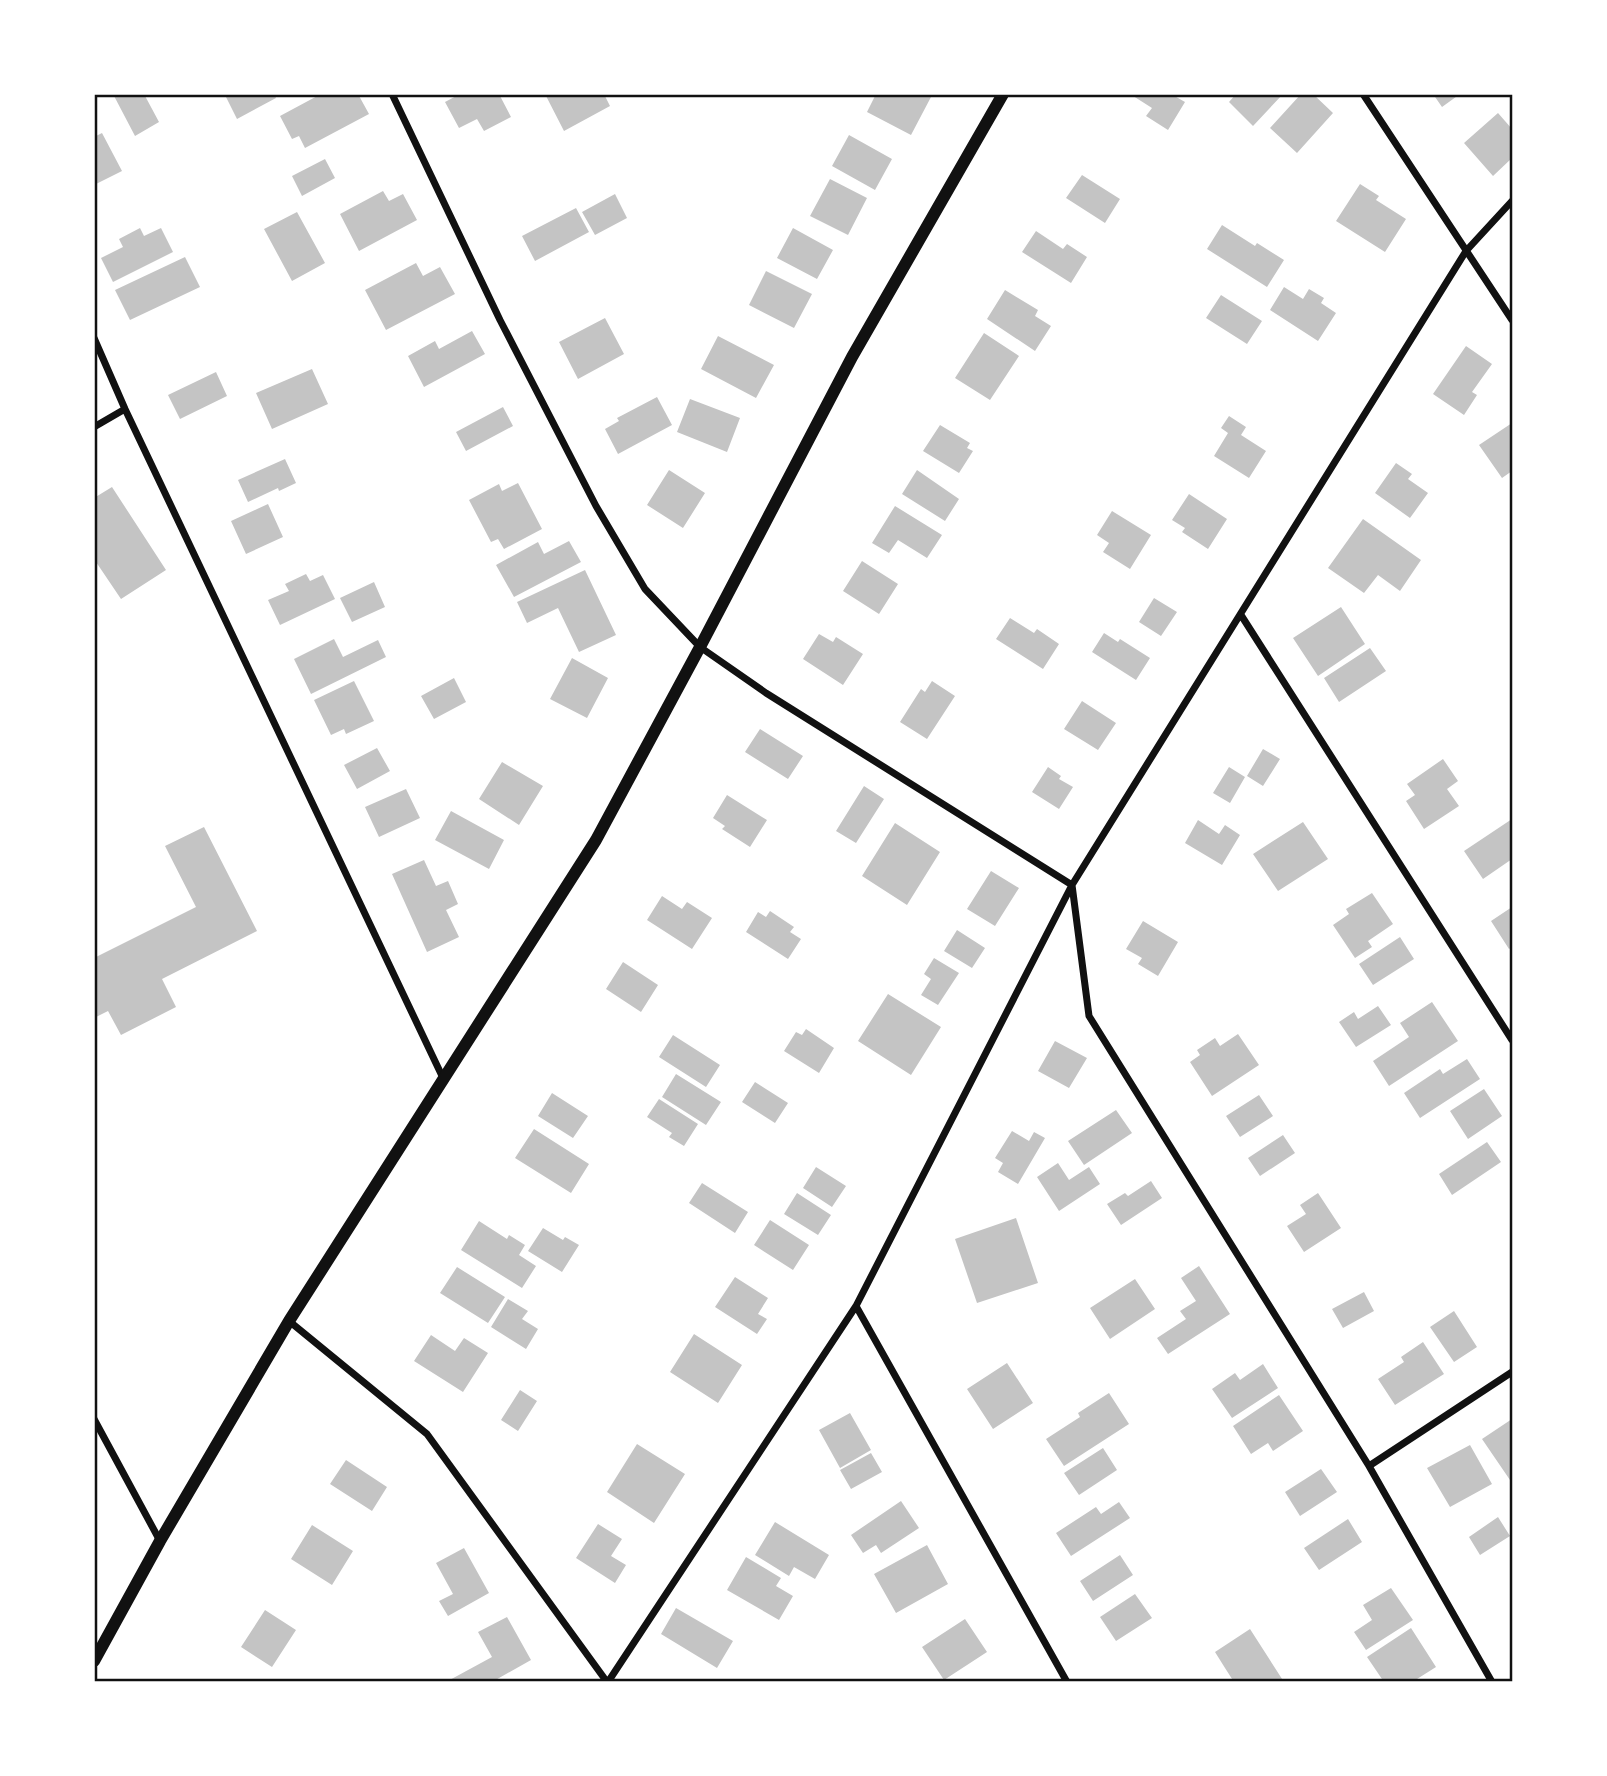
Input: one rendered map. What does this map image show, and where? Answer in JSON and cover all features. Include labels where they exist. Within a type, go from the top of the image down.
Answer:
[{"type":"street","points":[[392,94],[500,320],[596,506],[645,589],[700,647],[778,700],[1072,885]]},
{"type":"street","points":[[94,1661],[160,1541],[289,1321],[596,840],[852,357],[1003,94]]},
{"type":"street","points":[[1363,94],[1513,320]]},
{"type":"street","points":[[289,1321],[427,1434],[607,1682],[856,1306],[1072,885],[1466,251],[1513,201]]},
{"type":"street","points":[[94,338],[125,409],[444,1079]]},
{"type":"street","points":[[94,428],[125,409]]},
{"type":"street","points":[[1241,615],[1513,1040]]},
{"type":"street","points":[[1072,885],[1089,1016],[1369,1466],[1492,1682]]},
{"type":"street","points":[[856,1306],[1067,1682]]},
{"type":"street","points":[[1369,1466],[1513,1372]]},
{"type":"street","points":[[94,1419],[160,1541]]},
{"type":"building","points":[[113,94],[144,94],[159,122],[135,136]]},
{"type":"building","points":[[226,94],[274,94],[276,98],[237,119]]},
{"type":"building","points":[[321,94],[358,94],[369,114],[305,148],[299,136],[292,139],[280,116]]},
{"type":"building","points":[[460,94],[499,94],[511,117],[484,131],[477,119],[459,128],[445,102]]},
{"type":"building","points":[[545,94],[604,94],[610,106],[564,131]]},
{"type":"building","points":[[876,94],[927,94],[931,97],[911,135],[867,112]]},
{"type":"building","points":[[1130,94],[1171,94],[1185,102],[1168,130],[1146,116],[1152,108]]},
{"type":"building","points":[[1236,94],[1283,94],[1253,126],[1229,102]]},
{"type":"building","points":[[1301,94],[1313,94],[1333,113],[1297,153],[1270,128]]},
{"type":"building","points":[[1433,94],[1460,94],[1442,107]]},
{"type":"building","points":[[1498,113],[1512,129],[1512,158],[1493,176],[1464,143]]},
{"type":"building","points":[[102,133],[122,171],[94,185],[94,137]]},
{"type":"building","points":[[849,135],[892,159],[875,190],[832,166]]},
{"type":"building","points":[[325,159],[335,178],[302,196],[292,176]]},
{"type":"building","points":[[1082,175],[1120,199],[1105,223],[1066,198]]},
{"type":"building","points":[[830,179],[867,198],[848,235],[810,216]]},
{"type":"building","points":[[1360,184],[1379,196],[1376,200],[1406,219],[1385,252],[1336,221]]},
{"type":"building","points":[[383,191],[389,201],[403,194],[417,220],[359,251],[340,214]]},
{"type":"building","points":[[615,194],[627,218],[595,235],[582,212]]},
{"type":"building","points":[[576,208],[589,232],[535,261],[522,236]]},
{"type":"building","points":[[297,212],[325,263],[292,281],[264,229]]},
{"type":"building","points":[[1222,225],[1284,260],[1267,287],[1207,249]]},
{"type":"building","points":[[140,228],[144,236],[161,228],[173,252],[113,282],[101,258],[123,247],[119,239]]},
{"type":"building","points":[[793,228],[833,250],[817,279],[777,258]]},
{"type":"building","points":[[1036,231],[1063,249],[1067,244],[1087,257],[1071,283],[1022,252]]},
{"type":"building","points":[[185,257],[200,287],[130,320],[115,290]]},
{"type":"building","points":[[416,263],[423,276],[440,267],[455,294],[386,330],[365,290]]},
{"type":"building","points":[[766,271],[812,294],[794,328],[749,305]]},
{"type":"building","points":[[1284,287],[1303,299],[1309,289],[1324,298],[1321,303],[1336,313],[1318,341],[1270,310]]},
{"type":"building","points":[[1005,290],[1038,310],[1035,316],[1051,326],[1035,351],[987,319]]},
{"type":"building","points":[[1221,295],[1262,321],[1247,344],[1206,318]]},
{"type":"building","points":[[605,318],[624,354],[578,379],[559,342]]},
{"type":"building","points":[[472,331],[485,354],[424,387],[408,356],[435,341],[439,349]]},
{"type":"building","points":[[984,333],[1019,356],[990,400],[955,378]]},
{"type":"building","points":[[718,336],[774,365],[756,398],[701,369]]},
{"type":"building","points":[[1466,346],[1492,364],[1472,392],[1477,395],[1464,415],[1433,394]]},
{"type":"building","points":[[312,369],[328,404],[272,429],[256,393]]},
{"type":"building","points":[[216,372],[227,396],[180,419],[168,395]]},
{"type":"building","points":[[657,397],[672,425],[618,454],[605,429],[619,421],[617,418]]},
{"type":"building","points":[[690,399],[740,418],[727,452],[677,432]]},
{"type":"building","points":[[503,407],[513,426],[466,451],[456,432]]},
{"type":"building","points":[[1229,416],[1246,427],[1241,435],[1266,451],[1249,478],[1214,456],[1228,433],[1221,428]]},
{"type":"building","points":[[1512,423],[1512,471],[1502,478],[1479,445]]},
{"type":"building","points":[[940,425],[970,443],[967,448],[973,451],[959,473],[923,451]]},
{"type":"building","points":[[285,459],[296,483],[248,502],[238,480]]},
{"type":"building","points":[[1396,463],[1412,474],[1408,479],[1428,493],[1410,518],[1375,493]]},
{"type":"building","points":[[669,470],[705,493],[683,528],[647,505]]},
{"type":"building","points":[[917,470],[959,499],[945,521],[902,494]]},
{"type":"building","points":[[518,483],[542,529],[504,549],[498,539],[491,542],[469,500],[499,484],[502,491]]},
{"type":"building","points":[[112,487],[166,570],[121,599],[94,559],[94,498]]},
{"type":"building","points":[[1189,494],[1227,519],[1208,549],[1182,532],[1185,528],[1172,520]]},
{"type":"building","points":[[268,504],[283,537],[246,554],[231,521]]},
{"type":"building","points":[[895,506],[942,535],[927,558],[898,540],[889,553],[872,543]]},
{"type":"building","points":[[1112,511],[1151,535],[1130,569],[1103,552],[1109,543],[1097,535]]},
{"type":"building","points":[[1363,519],[1421,560],[1400,591],[1378,575],[1364,593],[1328,568]]},
{"type":"building","points":[[569,541],[581,562],[514,597],[496,565],[538,542],[544,554]]},
{"type":"building","points":[[862,561],[898,584],[879,614],[843,591]]},
{"type":"building","points":[[585,570],[616,635],[579,652],[558,608],[527,623],[517,602]]},
{"type":"building","points":[[306,574],[310,581],[323,575],[335,599],[280,625],[268,600],[289,591],[285,584]]},
{"type":"building","points":[[374,582],[385,607],[352,622],[340,598]]},
{"type":"building","points":[[1154,598],[1177,612],[1161,636],[1139,622]]},
{"type":"building","points":[[1341,607],[1365,644],[1318,676],[1293,638]]},
{"type":"building","points":[[1010,618],[1034,633],[1037,629],[1059,644],[1043,669],[996,639]]},
{"type":"building","points":[[1104,633],[1118,642],[1120,639],[1150,658],[1136,680],[1092,652]]},
{"type":"building","points":[[819,634],[833,642],[836,637],[863,654],[843,685],[803,659]]},
{"type":"building","points":[[334,639],[343,657],[378,640],[386,657],[311,694],[294,659]]},
{"type":"building","points":[[1370,648],[1386,671],[1339,702],[1324,678]]},
{"type":"building","points":[[572,658],[608,678],[587,718],[550,699]]},
{"type":"building","points":[[454,678],[466,702],[434,719],[421,696]]},
{"type":"building","points":[[354,681],[374,721],[346,734],[344,729],[331,735],[314,700]]},
{"type":"building","points":[[932,681],[955,696],[927,739],[900,722],[921,689],[925,692]]},
{"type":"building","points":[[1082,701],[1116,723],[1098,750],[1064,729]]},
{"type":"building","points":[[760,729],[803,756],[788,779],[745,752]]},
{"type":"building","points":[[377,748],[390,771],[357,789],[344,765]]},
{"type":"building","points":[[1263,749],[1280,759],[1263,786],[1247,776]]},
{"type":"building","points":[[1443,759],[1458,781],[1447,789],[1459,806],[1424,829],[1406,801],[1415,795],[1407,784]]},
{"type":"building","points":[[502,762],[543,786],[519,825],[479,799]]},
{"type":"building","points":[[1048,767],[1061,776],[1059,779],[1073,787],[1059,809],[1032,792]]},
{"type":"building","points":[[1229,767],[1245,777],[1230,803],[1213,793]]},
{"type":"building","points":[[864,786],[884,799],[856,843],[836,831]]},
{"type":"building","points":[[406,789],[420,818],[379,837],[365,807]]},
{"type":"building","points":[[727,795],[767,820],[750,847],[722,829],[725,826],[713,818]]},
{"type":"building","points":[[451,811],[504,840],[489,869],[435,840]]},
{"type":"building","points":[[1512,819],[1512,859],[1483,879],[1464,851]]},
{"type":"building","points":[[1198,820],[1219,834],[1225,825],[1240,835],[1222,865],[1185,843]]},
{"type":"building","points":[[1303,822],[1328,859],[1278,891],[1253,854]]},
{"type":"building","points":[[895,823],[940,852],[907,905],[862,876]]},
{"type":"building","points":[[204,827],[257,931],[162,979],[176,1007],[121,1035],[108,1011],[94,1018],[94,958],[196,907],[165,846]]},
{"type":"building","points":[[424,860],[436,886],[448,881],[458,904],[446,910],[459,937],[427,952],[392,874]]},
{"type":"building","points":[[991,871],[1019,888],[995,926],[967,909]]},
{"type":"building","points":[[1372,893],[1393,924],[1368,941],[1372,947],[1355,958],[1333,925],[1349,914],[1346,909]]},
{"type":"building","points":[[662,896],[682,909],[687,902],[712,918],[692,949],[647,920]]},
{"type":"building","points":[[1512,907],[1512,947],[1509,949],[1491,921]]},
{"type":"building","points":[[770,911],[794,927],[790,932],[801,939],[788,959],[746,932],[758,912],[766,917]]},
{"type":"building","points":[[1143,921],[1178,942],[1158,976],[1138,964],[1142,958],[1126,949]]},
{"type":"building","points":[[957,930],[985,948],[972,968],[944,951]]},
{"type":"building","points":[[1400,937],[1414,959],[1373,985],[1359,964]]},
{"type":"building","points":[[934,958],[959,973],[938,1005],[921,995],[931,979],[924,974]]},
{"type":"building","points":[[623,962],[658,985],[641,1012],[606,989]]},
{"type":"building","points":[[888,994],[941,1027],[911,1075],[858,1041]]},
{"type":"building","points":[[1432,1002],[1458,1041],[1389,1086],[1373,1061],[1409,1037],[1400,1023]]},
{"type":"building","points":[[1378,1006],[1391,1025],[1356,1047],[1339,1022],[1354,1012],[1358,1019]]},
{"type":"building","points":[[806,1029],[834,1048],[819,1073],[784,1051],[796,1032],[802,1035]]},
{"type":"building","points":[[1238,1034],[1259,1065],[1212,1096],[1190,1062],[1200,1055],[1197,1050],[1215,1038],[1220,1046]]},
{"type":"building","points":[[673,1035],[720,1065],[706,1087],[659,1057]]},
{"type":"building","points":[[1055,1041],[1087,1058],[1069,1088],[1038,1071]]},
{"type":"building","points":[[1467,1059],[1480,1079],[1420,1118],[1404,1093],[1440,1069],[1443,1074]]},
{"type":"building","points":[[676,1074],[721,1102],[706,1125],[662,1097]]},
{"type":"building","points":[[755,1082],[788,1103],[775,1123],[742,1102]]},
{"type":"building","points":[[1484,1089],[1502,1116],[1468,1139],[1450,1111]]},
{"type":"building","points":[[552,1093],[588,1116],[573,1138],[538,1116]]},
{"type":"building","points":[[1259,1095],[1273,1116],[1240,1137],[1226,1116]]},
{"type":"building","points":[[659,1099],[698,1124],[684,1146],[669,1137],[672,1133],[647,1117]]},
{"type":"building","points":[[1116,1110],[1132,1133],[1084,1165],[1068,1141]]},
{"type":"building","points":[[534,1129],[589,1164],[571,1193],[515,1158]]},
{"type":"building","points":[[1012,1131],[1029,1141],[1034,1132],[1045,1138],[1018,1184],[998,1172],[1003,1163],[995,1158]]},
{"type":"building","points":[[1283,1135],[1295,1153],[1260,1176],[1248,1158]]},
{"type":"building","points":[[1487,1142],[1501,1162],[1452,1195],[1439,1174]]},
{"type":"building","points":[[1058,1163],[1069,1180],[1089,1167],[1100,1184],[1059,1211],[1037,1177]]},
{"type":"building","points":[[816,1167],[846,1186],[832,1207],[803,1188]]},
{"type":"building","points":[[1151,1181],[1162,1198],[1121,1225],[1107,1204],[1125,1193],[1128,1196]]},
{"type":"building","points":[[702,1183],[748,1212],[735,1233],[689,1203]]},
{"type":"building","points":[[797,1193],[831,1215],[818,1235],[784,1214]]},
{"type":"building","points":[[1318,1193],[1341,1228],[1304,1252],[1287,1226],[1306,1214],[1300,1205]]},
{"type":"building","points":[[1016,1218],[1038,1283],[977,1303],[955,1239]]},
{"type":"building","points":[[770,1220],[809,1245],[793,1270],[754,1245]]},
{"type":"building","points":[[479,1221],[507,1239],[509,1235],[525,1245],[519,1255],[536,1266],[522,1288],[461,1250]]},
{"type":"building","points":[[543,1228],[563,1240],[565,1237],[579,1245],[562,1272],[528,1251]]},
{"type":"building","points":[[1199,1266],[1230,1314],[1168,1354],[1157,1338],[1186,1319],[1180,1311],[1196,1301],[1181,1278]]},
{"type":"building","points":[[457,1267],[505,1297],[488,1323],[440,1293]]},
{"type":"building","points":[[735,1277],[768,1298],[758,1314],[767,1319],[757,1334],[715,1307]]},
{"type":"building","points":[[1135,1279],[1155,1309],[1110,1339],[1090,1308]]},
{"type":"building","points":[[1364,1292],[1374,1311],[1343,1328],[1332,1309]]},
{"type":"building","points":[[508,1299],[528,1311],[522,1319],[538,1329],[526,1349],[491,1327]]},
{"type":"building","points":[[1454,1311],[1477,1347],[1454,1362],[1430,1327]]},
{"type":"building","points":[[694,1334],[742,1365],[718,1403],[670,1372]]},
{"type":"building","points":[[431,1335],[455,1351],[464,1338],[488,1353],[463,1392],[414,1361]]},
{"type":"building","points":[[1423,1342],[1444,1374],[1395,1405],[1378,1379],[1404,1362],[1401,1357]]},
{"type":"building","points":[[1007,1363],[1033,1403],[993,1429],[967,1389]]},
{"type":"building","points":[[1263,1364],[1278,1388],[1232,1418],[1212,1389],[1235,1373],[1240,1380]]},
{"type":"building","points":[[520,1390],[537,1401],[518,1431],[501,1420]]},
{"type":"building","points":[[1109,1393],[1129,1424],[1064,1466],[1046,1439],[1080,1417],[1078,1413]]},
{"type":"building","points":[[1279,1395],[1303,1431],[1273,1451],[1268,1443],[1251,1454],[1233,1426]]},
{"type":"building","points":[[850,1413],[871,1450],[840,1468],[819,1430]]},
{"type":"building","points":[[1512,1419],[1512,1478],[1510,1480],[1482,1439]]},
{"type":"building","points":[[637,1444],[685,1474],[654,1523],[607,1492]]},
{"type":"building","points":[[1470,1445],[1492,1484],[1450,1507],[1427,1468]]},
{"type":"building","points":[[1103,1448],[1117,1470],[1079,1495],[1064,1473]]},
{"type":"building","points":[[871,1453],[882,1472],[851,1489],[840,1470]]},
{"type":"building","points":[[346,1460],[387,1487],[372,1511],[330,1484]]},
{"type":"building","points":[[1321,1469],[1337,1492],[1300,1516],[1285,1492]]},
{"type":"building","points":[[901,1501],[919,1528],[881,1553],[876,1545],[863,1553],[851,1535]]},
{"type":"building","points":[[1119,1502],[1130,1518],[1071,1556],[1056,1533],[1096,1507],[1101,1514]]},
{"type":"building","points":[[1498,1517],[1510,1536],[1480,1555],[1469,1537]]},
{"type":"building","points":[[1348,1519],[1362,1542],[1319,1570],[1304,1548]]},
{"type":"building","points":[[775,1522],[829,1555],[815,1579],[794,1567],[789,1576],[755,1555]]},
{"type":"building","points":[[598,1524],[622,1539],[611,1556],[626,1565],[615,1583],[576,1558]]},
{"type":"building","points":[[312,1525],[353,1551],[332,1585],[291,1559]]},
{"type":"building","points":[[927,1545],[948,1584],[896,1613],[874,1574]]},
{"type":"building","points":[[464,1548],[489,1593],[448,1616],[439,1601],[453,1594],[436,1563]]},
{"type":"building","points":[[1120,1555],[1133,1575],[1093,1601],[1080,1581]]},
{"type":"building","points":[[746,1557],[781,1578],[776,1586],[793,1596],[779,1620],[727,1590]]},
{"type":"building","points":[[1391,1588],[1413,1620],[1366,1650],[1354,1632],[1372,1620],[1363,1605]]},
{"type":"building","points":[[1135,1594],[1152,1618],[1116,1641],[1100,1617]]},
{"type":"building","points":[[676,1608],[733,1641],[717,1668],[661,1634]]},
{"type":"building","points":[[265,1610],[296,1630],[272,1667],[241,1647]]},
{"type":"building","points":[[507,1617],[531,1660],[492,1682],[446,1682],[492,1657],[478,1632]]},
{"type":"building","points":[[965,1619],[987,1652],[944,1680],[922,1647]]},
{"type":"building","points":[[1411,1628],[1436,1667],[1417,1679],[1418,1682],[1384,1682],[1367,1657]]},
{"type":"building","points":[[1250,1629],[1284,1682],[1234,1682],[1225,1668],[1215,1652]]}]
